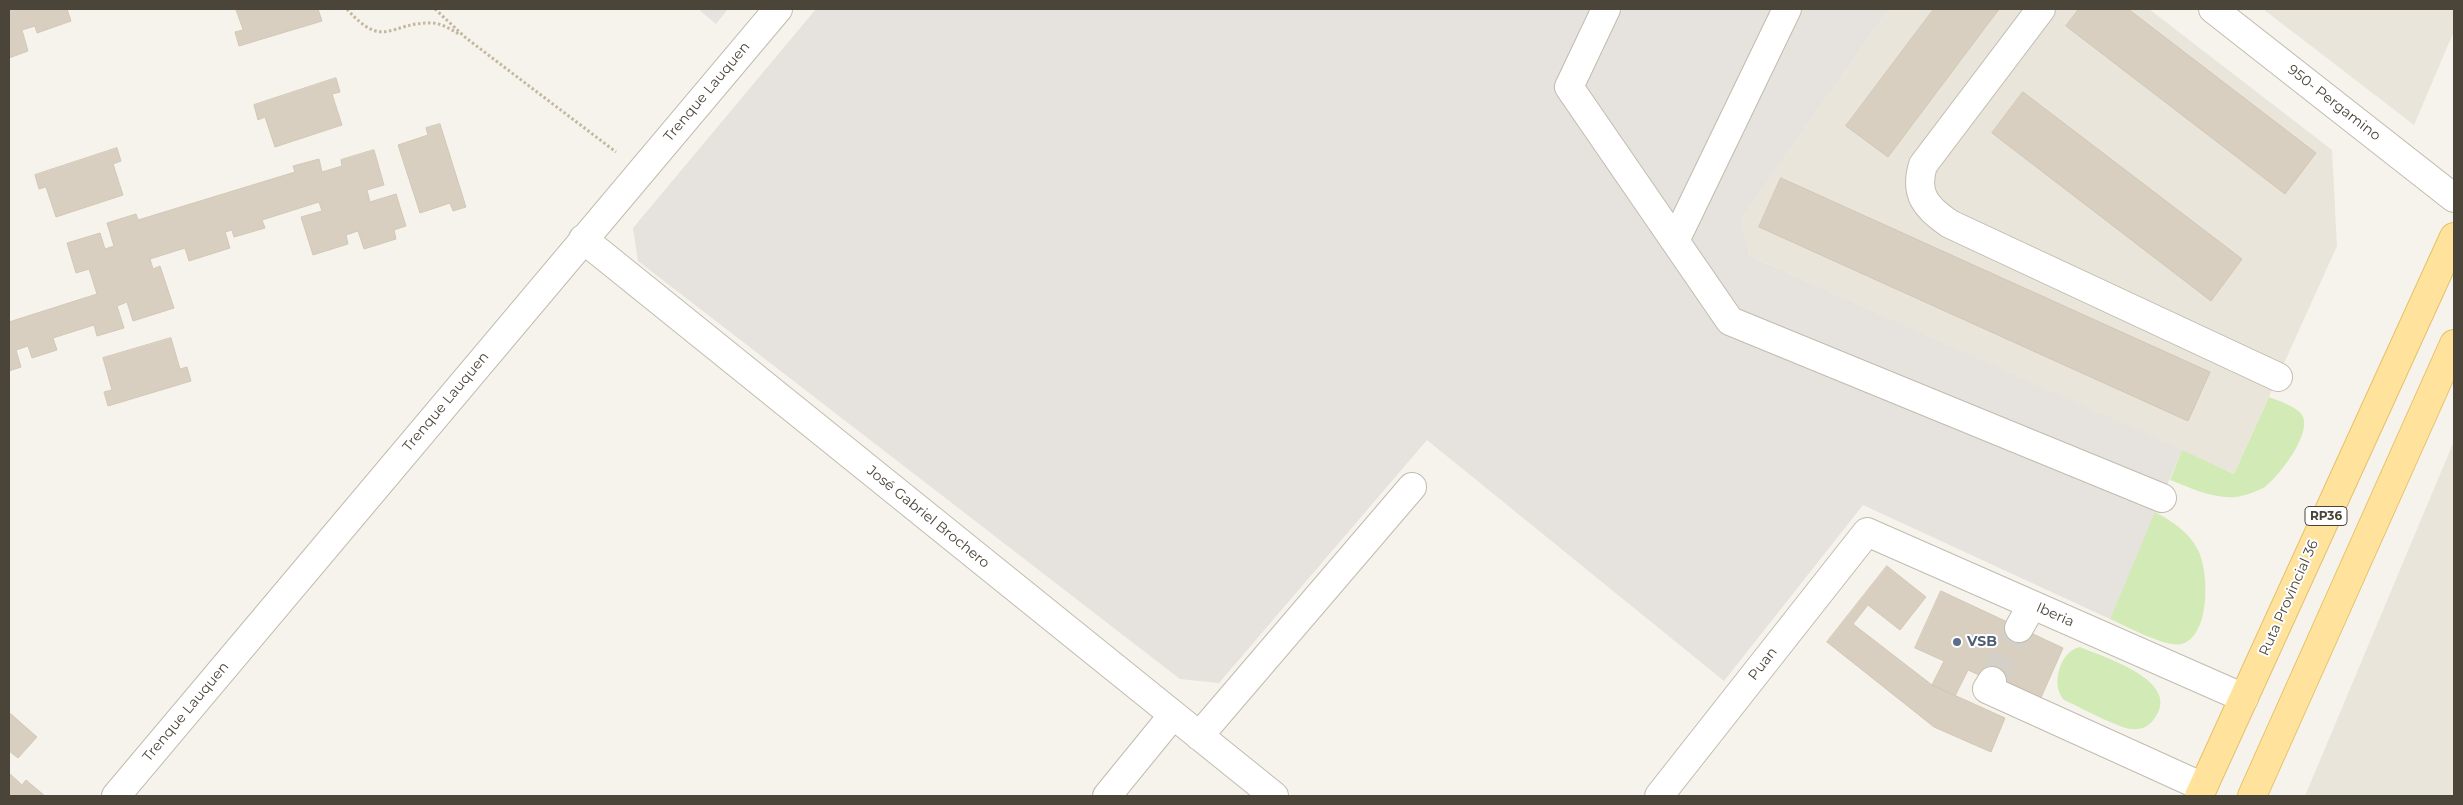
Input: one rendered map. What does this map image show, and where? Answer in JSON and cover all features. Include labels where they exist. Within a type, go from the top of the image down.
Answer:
[{"type":"main road","name":"Ruta Provincial 36","points":[[2201,792],[2454,237]]},
{"type":"main road","points":[[2252,796],[2454,344]]},
{"type":"street","name":"Trenque Lauquen","points":[[116,796],[778,9]]},
{"type":"street","points":[[1606,9],[1569,87],[1730,321],[2162,498]]},
{"type":"street","points":[[1675,241],[1787,9]]},
{"type":"street","points":[[2041,9],[1923,165],[1919,184],[1926,203],[1939,217],[1950,224],[2278,377]]},
{"type":"street","name":"950- Pergamino","points":[[2213,9],[2454,198]]},
{"type":"street","name":"José Gabriel Brochero","points":[[583,239],[1274,796]]},
{"type":"street","points":[[1199,736],[1412,487]]},
{"type":"street","name":"Iberia","points":[[1867,532],[2026,616],[2244,698]]},
{"type":"street","name":"Puan","points":[[1659,796],[1867,532]]},
{"type":"street","points":[[1992,681],[1987,689],[2201,792]]},
{"type":"street","points":[[1107,796],[1173,715]]},
{"type":"path","points":[[347,9],[360,24],[378,32],[432,23],[445,26],[466,38]]},
{"type":"path","points":[[435,9],[466,38],[641,171]]},
{"type":"shaded area","points":[[698,9],[728,9],[716,24]]},
{"type":"shaded area","points":[[816,9],[1889,9],[1741,219],[1750,256],[2182,450],[2110,619],[1863,505],[1724,681],[1427,440],[1219,683],[1180,679],[638,261],[633,228]]},
{"type":"shaded area","points":[[1889,9],[2149,9],[2332,150],[2337,246],[2234,474],[1750,256],[1741,219]]},
{"type":"shaded area","points":[[2263,9],[2454,9],[2454,31],[2414,125]]},
{"type":"shaded area","points":[[2454,441],[2454,796],[2305,796]]},
{"type":"green space","points":[[2269,397],[2296,409],[2302,415],[2304,423],[2303,432],[2293,454],[2278,474],[2265,487],[2243,496],[2227,497],[2202,492],[2170,480],[2182,450],[2234,474]]},
{"type":"green space","points":[[2155,512],[2185,532],[2198,550],[2202,560],[2205,587],[2203,616],[2191,638],[2182,644],[2156,640],[2110,619]]},
{"type":"green space","points":[[2080,647],[2137,672],[2150,682],[2158,693],[2160,705],[2154,719],[2149,724],[2138,729],[2131,729],[2107,721],[2064,700],[2058,686],[2059,669],[2067,655]]},
{"type":"building","points":[[9,9],[67,9],[71,21],[37,33],[35,26],[22,30],[28,51],[9,58]]},
{"type":"building","points":[[236,9],[318,9],[322,21],[239,46],[235,32],[243,30]]},
{"type":"building","points":[[1934,9],[1999,9],[1888,157],[1846,126]]},
{"type":"building","points":[[2079,9],[2128,9],[2316,153],[2285,194],[2066,26]]},
{"type":"building","points":[[336,78],[340,92],[332,94],[342,125],[275,147],[265,117],[258,120],[254,105]]},
{"type":"building","points":[[2023,92],[2242,259],[2211,301],[1992,133]]},
{"type":"building","points":[[440,124],[466,207],[453,211],[450,203],[420,213],[398,145],[428,135],[426,128]]},
{"type":"building","points":[[117,148],[121,161],[113,164],[123,195],[56,217],[46,187],[39,189],[35,175]]},
{"type":"building","points":[[374,150],[384,185],[367,190],[370,202],[396,194],[406,226],[394,230],[396,239],[364,249],[358,231],[346,235],[348,244],[313,255],[301,217],[322,211],[319,202],[262,220],[265,228],[234,237],[232,230],[225,232],[230,248],[189,261],[185,248],[150,259],[153,269],[160,266],[174,308],[133,321],[127,302],[117,306],[124,328],[97,336],[94,325],[53,338],[57,350],[32,358],[28,346],[16,350],[21,367],[9,371],[9,322],[97,294],[89,269],[76,273],[67,243],[100,233],[105,249],[114,246],[107,223],[136,214],[138,220],[295,172],[293,166],[319,159],[322,172],[342,166],[341,160]]},
{"type":"building","points":[[1781,178],[2210,372],[2188,421],[1759,227]]},
{"type":"building","points":[[171,338],[180,369],[187,367],[191,381],[108,406],[104,392],[112,390],[103,358]]},
{"type":"building","points":[[1887,566],[1926,597],[1900,630],[1868,605],[1853,624],[1932,685],[2005,718],[1991,752],[1934,727],[1827,642]]},
{"type":"building","points":[[1941,591],[2063,648],[2039,702],[1968,670],[1955,696],[1932,685],[1944,661],[1915,648]]},
{"type":"building","points":[[11,714],[37,737],[18,758],[9,751],[9,717]]},
{"type":"building","points":[[9,773],[22,785],[26,780],[45,796],[9,796]]},
{"type":"tunnel","points":[[1992,681],[2019,628]]},
{"type":"place","name":"VSB","points":[[1957,642]]}]
